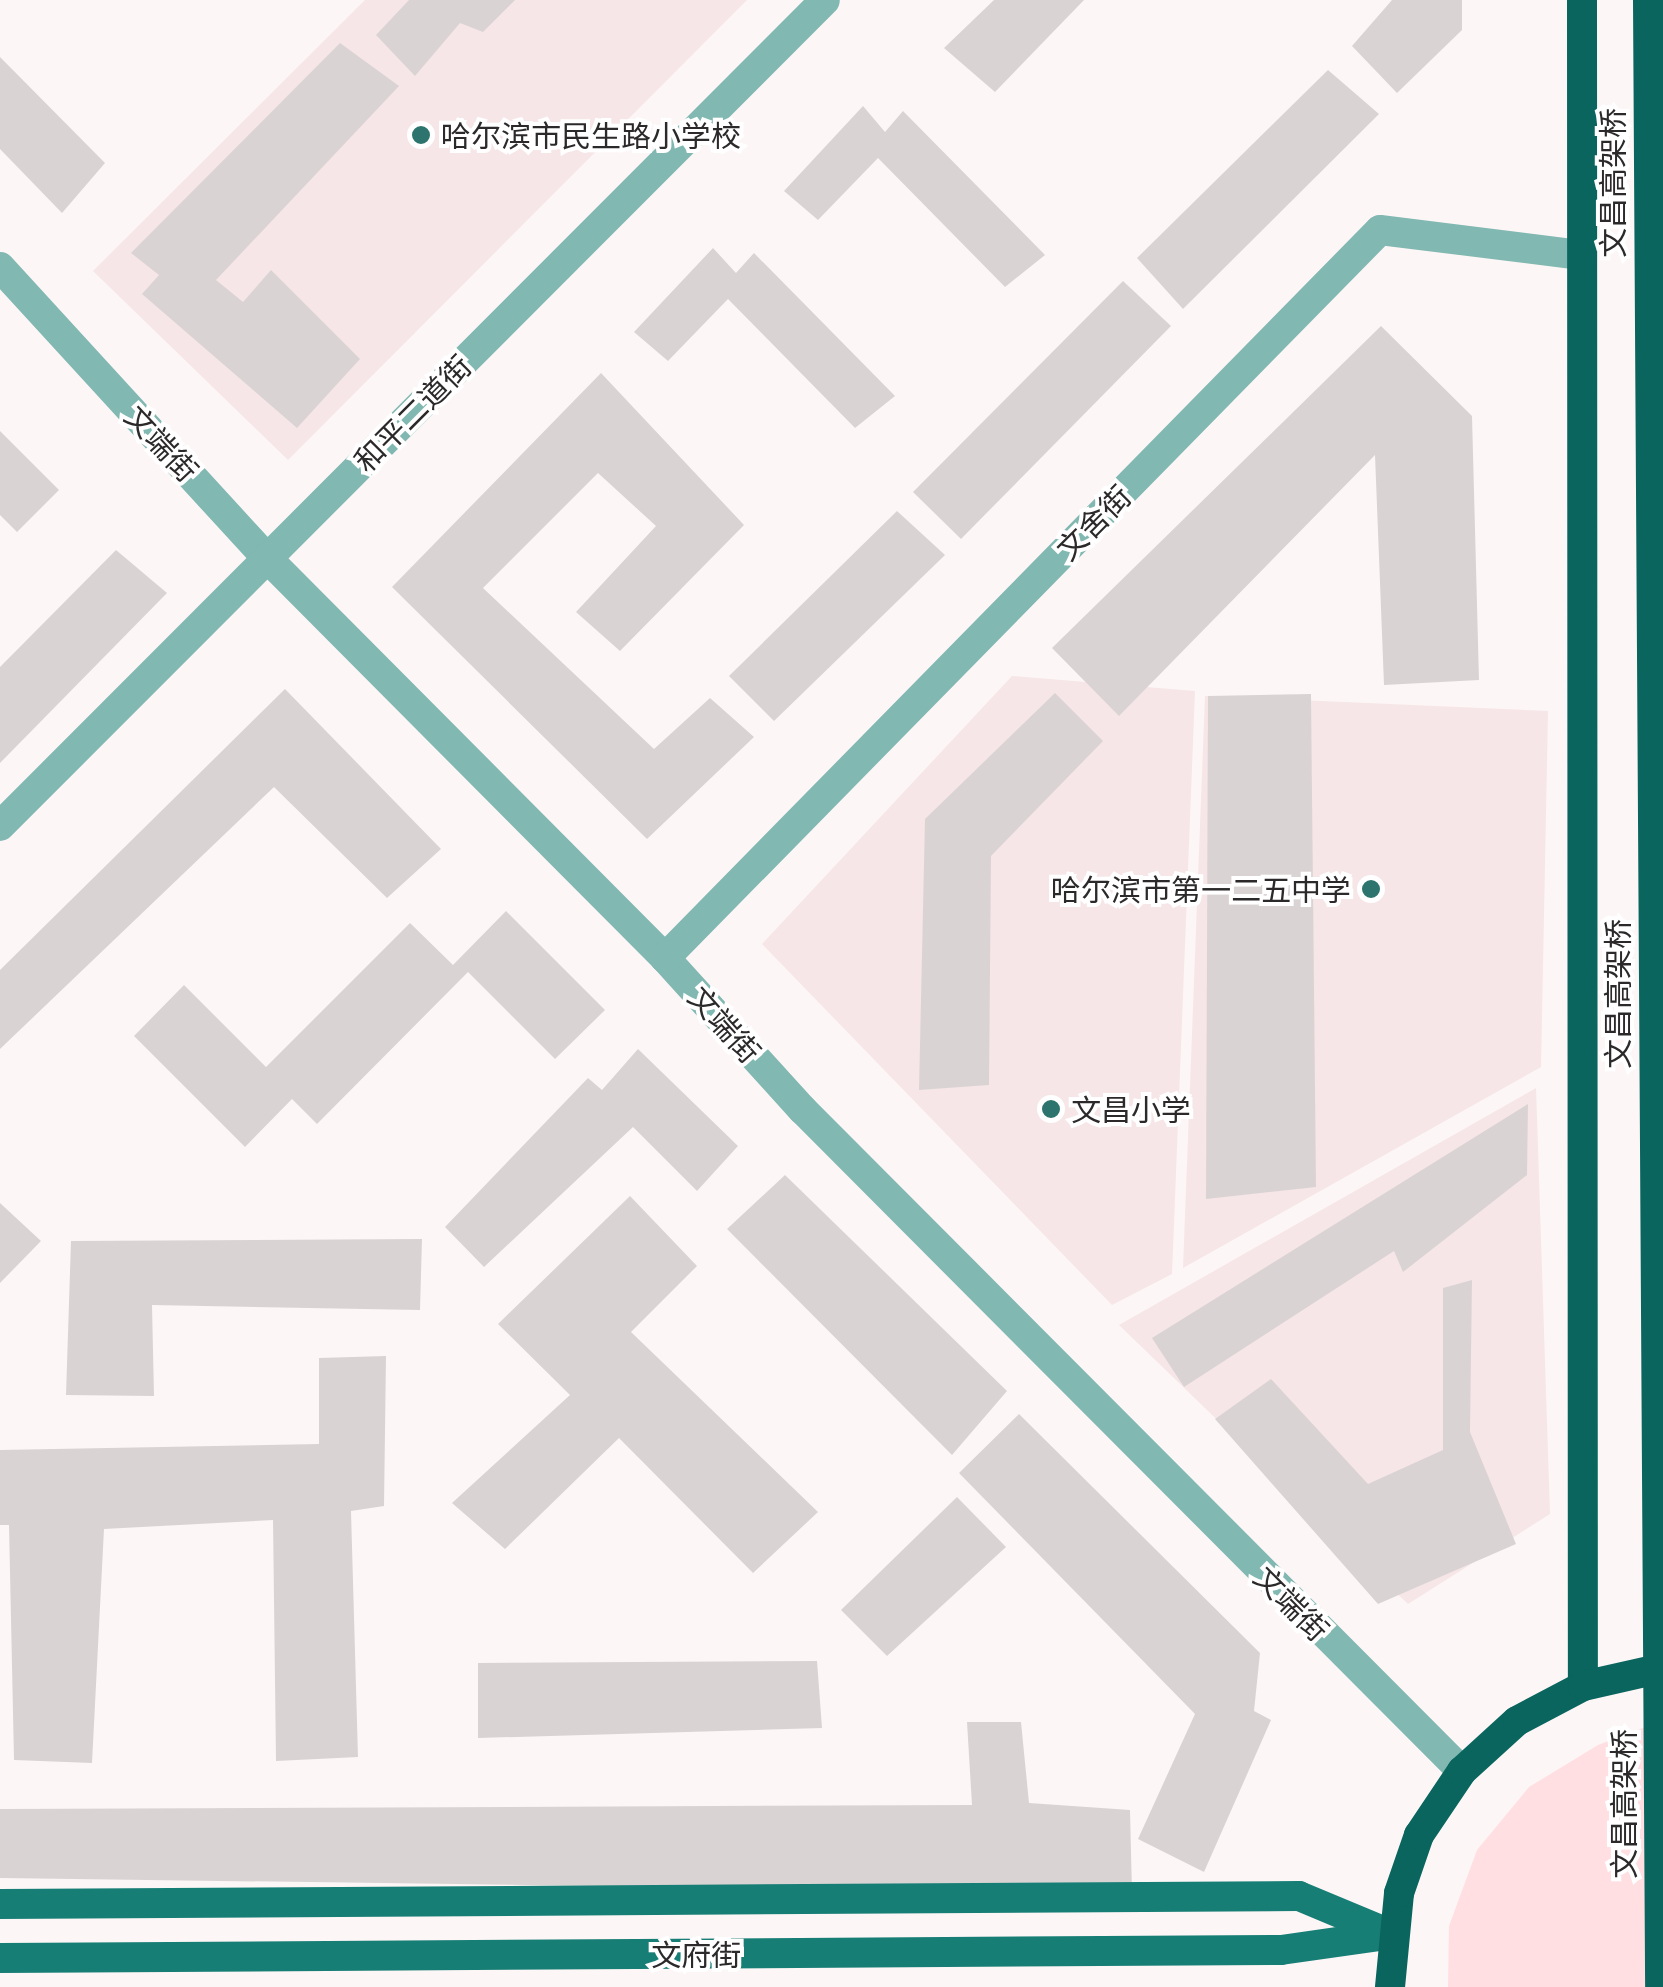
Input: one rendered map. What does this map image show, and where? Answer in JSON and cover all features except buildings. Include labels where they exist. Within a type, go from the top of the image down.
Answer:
[{"type":"highway","name":"文昌高架桥","points":[[1648,0],[1660,1987]]},
{"type":"highway","points":[[1581,10],[1583,1686]]},
{"type":"highway","points":[[1390,1987],[1390,1934],[1419,1835],[1462,1771],[1517,1721],[1583,1686],[1663,1668]]},
{"type":"main road","points":[[0,1904],[1299,1896],[1390,1934]]},
{"type":"main road","name":"文府街","points":[[0,1958],[1280,1950],[1390,1934]]},
{"type":"street","name":"和平二道街","points":[[0,826],[825,0]]},
{"type":"street","name":"文舍街","points":[[665,958],[1380,230],[1581,254]]},
{"type":"street","name":"文端街","points":[[0,267],[267,558],[665,958],[803,1110],[1462,1771]]},
{"type":"shaded area","name":"哈尔滨市民生路小学校","points":[[365,0],[747,0],[288,460],[93,271]]},
{"type":"shaded area","name":"文昌小学","points":[[1012,676],[1195,691],[1172,1274],[1112,1305],[762,944]]},
{"type":"shaded area","name":"哈尔滨市第一二五中学","points":[[1205,696],[1548,711],[1541,1067],[1183,1268]]},
{"type":"shaded area","points":[[1536,1088],[1550,1514],[1408,1604],[1119,1325]]},
{"type":"shaded area","points":[[1648,1726],[1663,1987],[1448,1987],[1449,1926],[1477,1850],[1529,1787],[1598,1745]]},
{"type":"place","name":"哈尔滨市民生路小学校","points":[[421,135]]},
{"type":"place","name":"哈尔滨市第一二五中学","points":[[1371,889]]},
{"type":"place","name":"文昌小学","points":[[1051,1109]]}]
